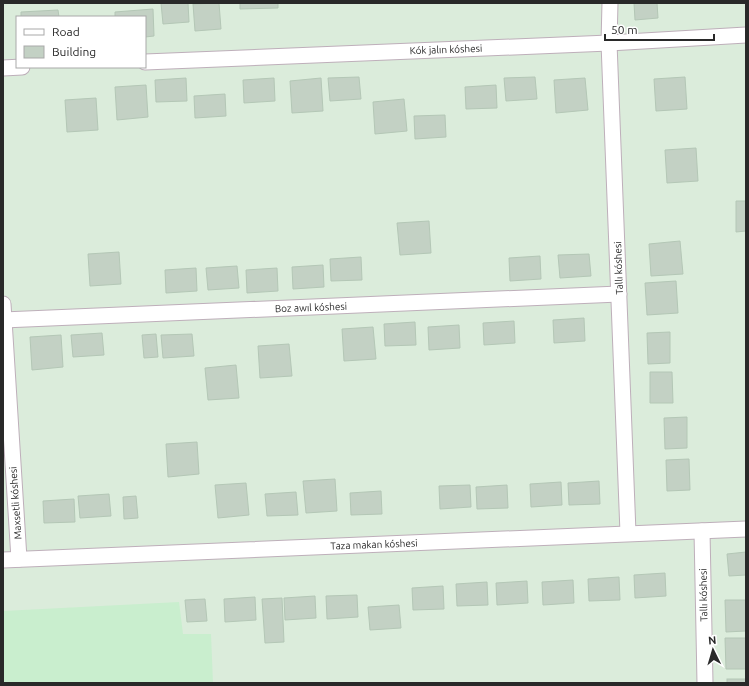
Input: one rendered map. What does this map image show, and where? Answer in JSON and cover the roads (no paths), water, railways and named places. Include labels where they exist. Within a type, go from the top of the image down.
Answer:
[{"type":"street","name":"Tallı kóshesi","points":[[610,3],[609,42],[628,533]]},
{"type":"street","name":"Kók jalın kóshesi","points":[[146,62],[746,35]]},
{"type":"street","points":[[3,68],[16,67]]},
{"type":"street","name":"Boz awıl kóshesi","points":[[3,320],[619,294]]},
{"type":"street","name":"Maxsetli kóshesi","points":[[3,304],[19,559]]},
{"type":"street","name":"Taza makan kóshesi","points":[[3,560],[746,529]]},
{"type":"street","name":"Tallı kóshesi","points":[[702,531],[705,683]]}]
